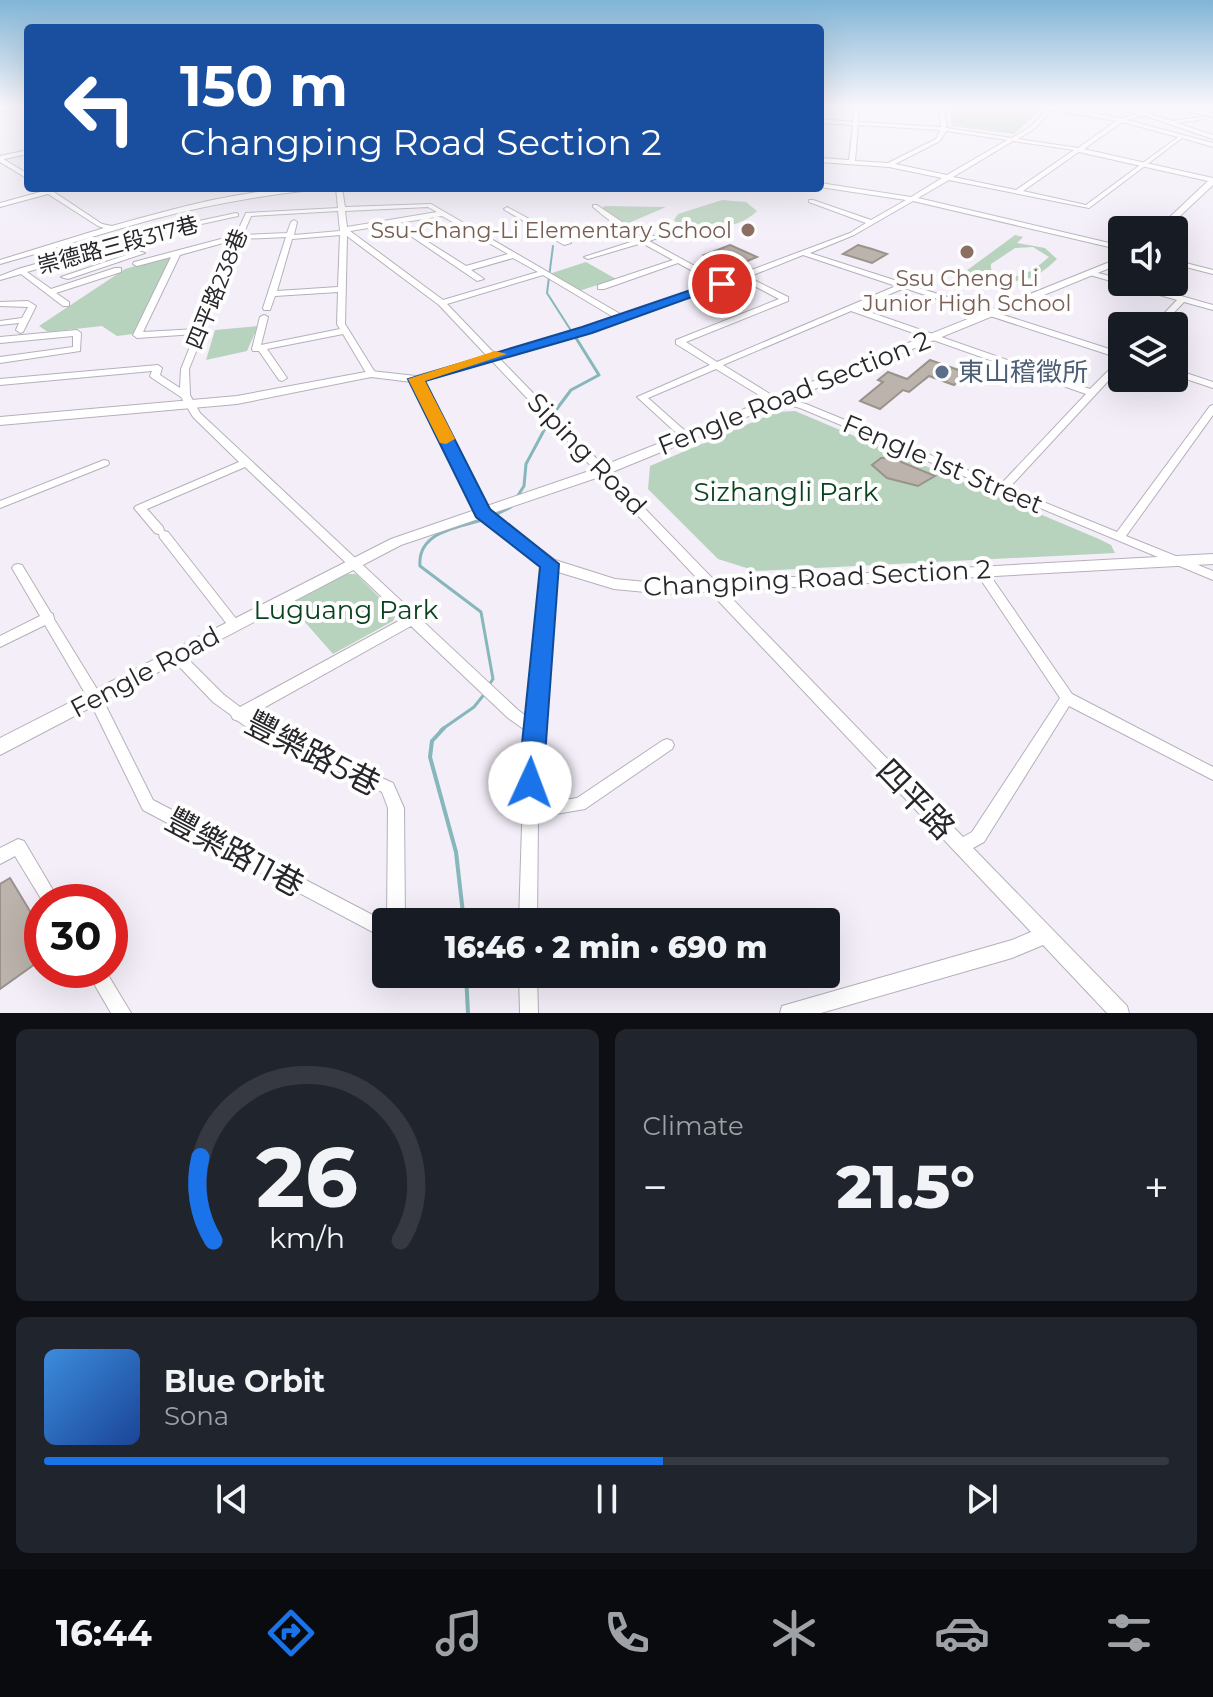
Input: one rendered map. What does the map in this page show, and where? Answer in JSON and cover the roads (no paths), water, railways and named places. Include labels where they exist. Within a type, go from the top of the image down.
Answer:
[{"type":"street","points":[[852,162],[853,152]]},
{"type":"street","points":[[889,165],[914,152]]},
{"type":"street","points":[[0,421],[188,400],[237,400],[371,374],[416,379],[621,318],[802,253],[873,223],[991,152]]},
{"type":"street","points":[[1018,192],[1079,152]]},
{"type":"street","points":[[1092,152],[1213,180]]},
{"type":"street","points":[[824,160],[889,165],[1087,207],[1160,152]]},
{"type":"street","points":[[2,156],[24,168]]},
{"type":"street","points":[[2,156],[24,174]]},
{"type":"street","points":[[1175,216],[1213,180]]},
{"type":"street","points":[[824,186],[911,198],[1108,245]]},
{"type":"street","points":[[0,205],[42,192]]},
{"type":"street","points":[[56,192],[98,224],[112,228]]},
{"type":"street","points":[[0,262],[224,198],[276,192]]},
{"type":"street","points":[[339,192],[343,232],[343,331],[371,374]]},
{"type":"street","points":[[811,201],[873,223]]},
{"type":"street","points":[[339,210],[429,205],[621,318]]},
{"type":"street","points":[[595,206],[629,229],[641,242],[722,284]]},
{"type":"street","points":[[507,209],[567,243]]},
{"type":"street","name":"四平路238巷","points":[[188,400],[185,369],[248,214],[339,210]]},
{"type":"street","points":[[135,240],[141,245],[137,264],[238,237],[343,232],[445,213]]},
{"type":"street","name":"崇德路三段317巷","points":[[0,278],[150,233],[236,215]]},
{"type":"street","points":[[294,222],[256,349],[343,331]]},
{"type":"street","name":"Siping Road","points":[[343,232],[442,303],[600,472],[712,585]]},
{"type":"street","points":[[412,234],[480,279]]},
{"type":"street","points":[[588,257],[665,234]]},
{"type":"street","points":[[65,277],[141,253]]},
{"type":"street","points":[[177,253],[137,335],[198,331]]},
{"type":"street","points":[[802,253],[1108,353]]},
{"type":"street","points":[[465,269],[514,255]]},
{"type":"street","points":[[578,295],[677,261]]},
{"type":"street","name":"Fengle Road Section 2","points":[[600,472],[1108,266]]},
{"type":"street","points":[[1188,266],[1213,272]]},
{"type":"street","points":[[50,292],[118,270]]},
{"type":"street","points":[[21,271],[66,304]]},
{"type":"street","points":[[442,303],[543,273]]},
{"type":"street","points":[[1093,273],[1213,308]]},
{"type":"street","name":"Fengle 1st Street","points":[[741,276],[785,299],[679,342],[767,396],[781,399],[1213,576]]},
{"type":"street","points":[[687,437],[642,397],[904,285]]},
{"type":"street","points":[[272,294],[342,289]]},
{"type":"street","points":[[1169,312],[1182,299]]},
{"type":"street","points":[[0,304],[28,303],[32,306],[22,325],[0,323]]},
{"type":"street","points":[[851,308],[1092,393]]},
{"type":"street","points":[[0,340],[72,331],[77,333],[77,349],[0,360]]},
{"type":"street","points":[[263,350],[282,378]]},
{"type":"street","points":[[0,382],[158,368],[155,376],[188,400],[196,415],[411,620],[513,714],[532,727]]},
{"type":"street","points":[[1002,489],[1108,374]]},
{"type":"street","points":[[1188,377],[1213,385]]},
{"type":"street","name":"Changping Road Section 2","points":[[416,379],[483,512],[550,564],[618,585],[667,589],[1213,559]]},
{"type":"street","points":[[1119,537],[1213,408]]},
{"type":"street","points":[[235,625],[140,508],[247,462]]},
{"type":"street","points":[[0,505],[104,463]]},
{"type":"street","name":"Fengle Road","points":[[0,747],[401,540],[600,472]]},
{"type":"street","points":[[528,908],[532,727],[550,564]]},
{"type":"street","name":"豐樂路11巷","points":[[18,568],[95,698],[148,805],[372,924]]},
{"type":"street","points":[[981,571],[1067,698],[1213,774]]},
{"type":"street","name":"四平路","points":[[712,585],[1120,1013]]},
{"type":"street","points":[[0,642],[49,617]]},
{"type":"street","points":[[238,715],[411,620]]},
{"type":"street","name":"豐樂路5巷","points":[[176,656],[238,715],[260,729],[388,788],[396,808],[396,908]]},
{"type":"street","points":[[961,846],[978,837],[1067,698]]},
{"type":"street","points":[[529,812],[580,804],[667,745]]},
{"type":"street","points":[[0,857],[18,846],[41,884]]},
{"type":"street","points":[[789,1013],[1012,949],[1046,935]]},
{"type":"street","points":[[106,988],[122,1013]]},
{"type":"street","points":[[528,988],[529,1013]]},
{"type":"waterway","points":[[553,246],[547,293],[577,340]]},
{"type":"waterway","points":[[553,414],[571,390],[599,375],[576,338]]},
{"type":"waterway","points":[[517,497],[524,486],[526,464],[549,421]]},
{"type":"waterway","points":[[493,516],[511,507]]},
{"type":"waterway","points":[[486,519],[453,528],[433,538],[425,545],[420,566],[481,612],[493,679],[489,685]]},
{"type":"waterway","points":[[441,730],[474,707],[486,692]]},
{"type":"waterway","points":[[444,728],[432,741],[430,757],[456,852],[462,908]]},
{"type":"waterway","points":[[467,988],[468,1013]]},
{"type":"place","name":"Ssu-Chang-Li Elementary School","points":[[748,230]]},
{"type":"place","name":"Ssu Cheng Li Junior High School","points":[[967,252]]},
{"type":"place","name":"東山稽徵所","points":[[942,372]]},
{"type":"park label","name":"Sizhangli Park","points":[[786,492]]},
{"type":"park label","name":"Luguang Park","points":[[346,610]]}]
